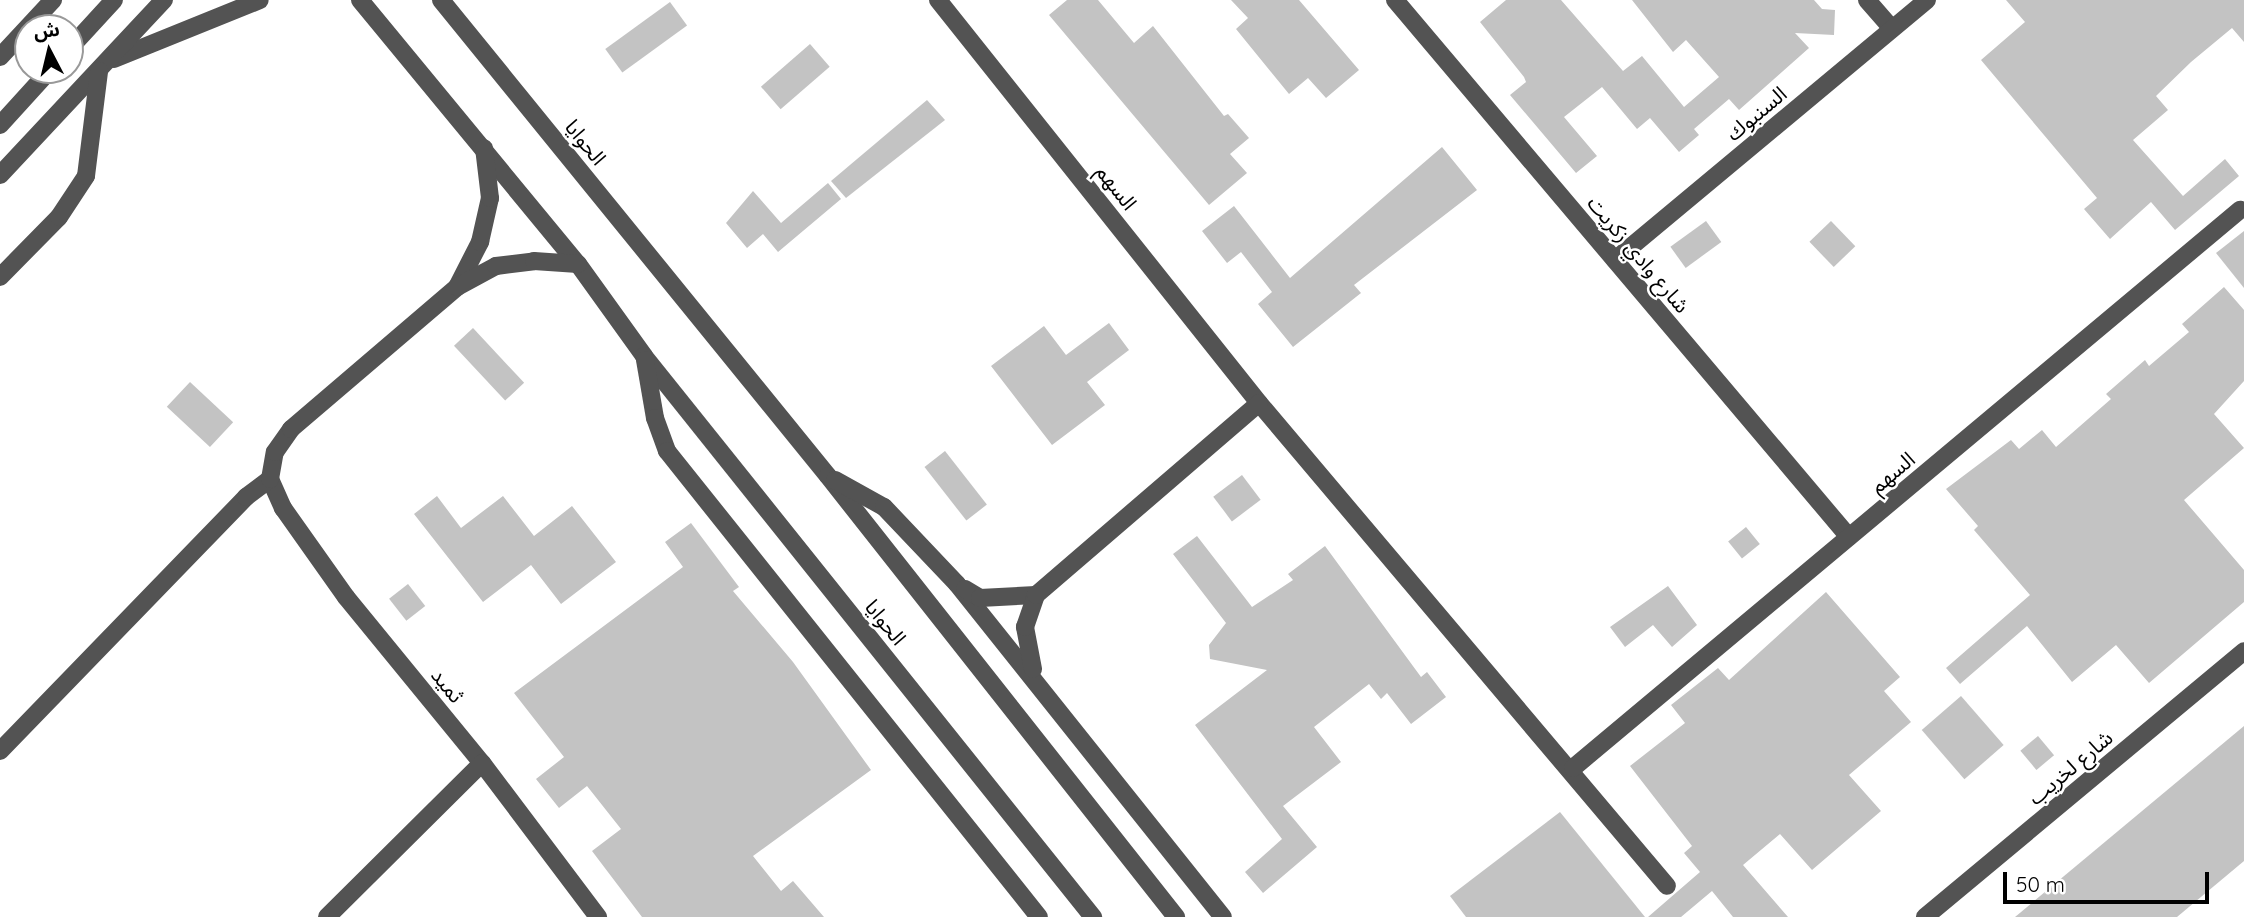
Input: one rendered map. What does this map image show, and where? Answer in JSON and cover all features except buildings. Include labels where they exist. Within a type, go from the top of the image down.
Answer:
[{"type":"street","points":[[0,57],[53,0]]},
{"type":"street","points":[[84,33],[114,0]]},
{"type":"street","points":[[0,175],[164,0]]},
{"type":"street","points":[[103,66],[260,0]]},
{"type":"street","name":"الحوايا","points":[[441,0],[828,476],[1176,917]]},
{"type":"street","name":"السهم","points":[[938,0],[1259,403],[1573,768],[1667,886]]},
{"type":"street","name":"شارع وادي زكريت","points":[[1395,0],[1849,537]]},
{"type":"street","points":[[1867,0],[1892,29]]},
{"type":"street","name":"السنبوك","points":[[1615,260],[1927,0]]},
{"type":"street","name":"الحوايا","points":[[359,1],[578,264],[644,356],[1093,917]]},
{"type":"street","points":[[0,277],[59,217],[86,176],[103,66]]},
{"type":"street","points":[[0,125],[37,84]]},
{"type":"street","points":[[457,287],[480,242],[490,198],[484,148]]},
{"type":"street","name":"السهم","points":[[1573,768],[2240,210]]},
{"type":"street","points":[[0,751],[246,497],[270,479],[275,452],[291,429],[457,287],[496,266],[534,261],[578,264]]},
{"type":"street","name":"الحوايا","points":[[644,356],[655,418],[667,451],[1039,917]]},
{"type":"street","points":[[1038,681],[1027,654],[1025,627],[1036,595],[1259,403]]},
{"type":"street","name":"الحوايا","points":[[828,476],[884,507],[957,584],[1038,681],[1223,917]]},
{"type":"street","name":"ثميد","points":[[270,479],[283,508],[346,597],[482,763],[598,917]]},
{"type":"street","points":[[957,584],[980,598],[1036,595]]},
{"type":"street","name":"شارع لخريب","points":[[1925,917],[2244,651]]},
{"type":"street","points":[[327,917],[482,763]]}]
